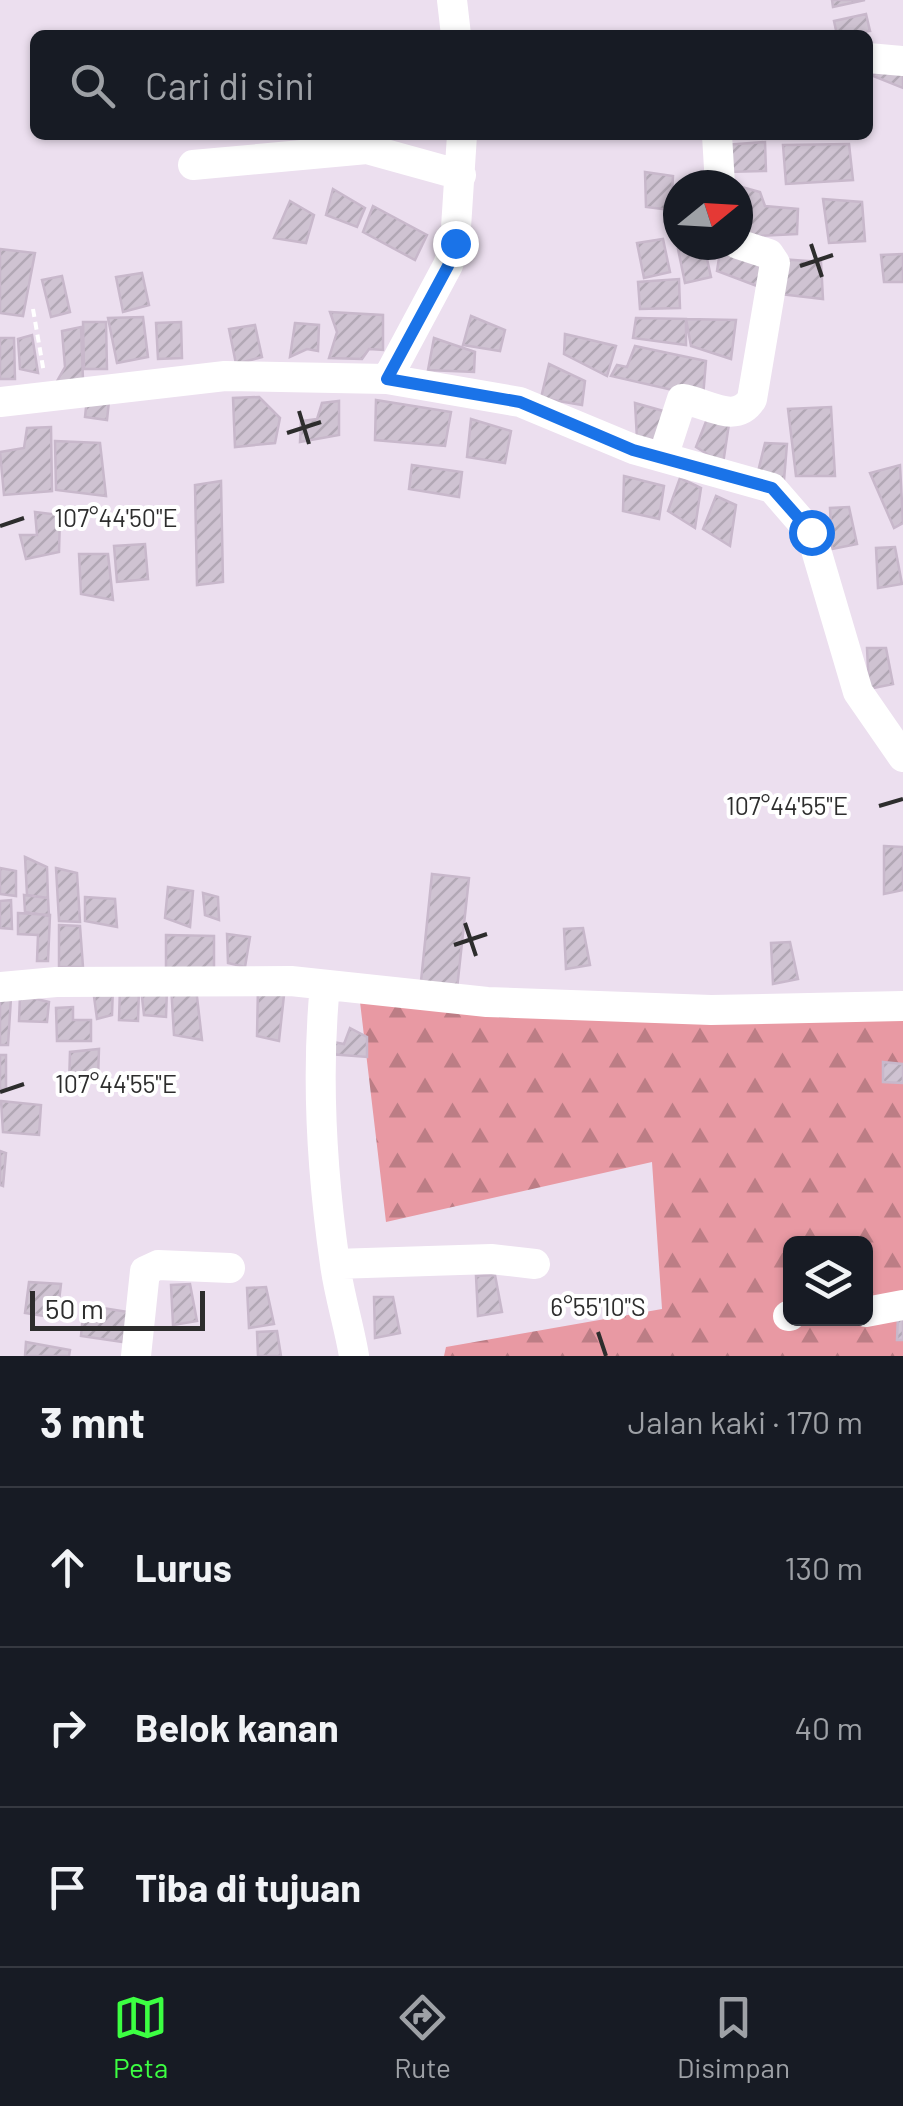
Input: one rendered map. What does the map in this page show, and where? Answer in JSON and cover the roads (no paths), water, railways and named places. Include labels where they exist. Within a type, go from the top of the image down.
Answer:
[{"type":"street","points":[[452,0],[455,30]]},
{"type":"street","points":[[873,58],[903,61]]},
{"type":"street","points":[[387,379],[448,266],[455,243],[462,140]]},
{"type":"street","points":[[717,140],[719,170]]},
{"type":"street","points":[[193,165],[368,148],[461,174]]},
{"type":"street","points":[[663,457],[682,399],[732,413],[743,410],[752,399],[775,264],[769,254],[753,249]]},
{"type":"street","points":[[0,402],[225,376],[387,379],[520,402],[633,450],[772,488],[800,516],[822,561],[858,692],[903,757]]},
{"type":"street","points":[[0,987],[232,980],[488,1002],[711,1010],[903,1006]]},
{"type":"street","points":[[325,985],[318,1051],[335,1264],[354,1356]]},
{"type":"street","points":[[335,1264],[491,1259],[535,1264]]},
{"type":"street","points":[[136,1356],[145,1271],[158,1265],[230,1268]]},
{"type":"street","points":[[873,1311],[903,1305]]}]
